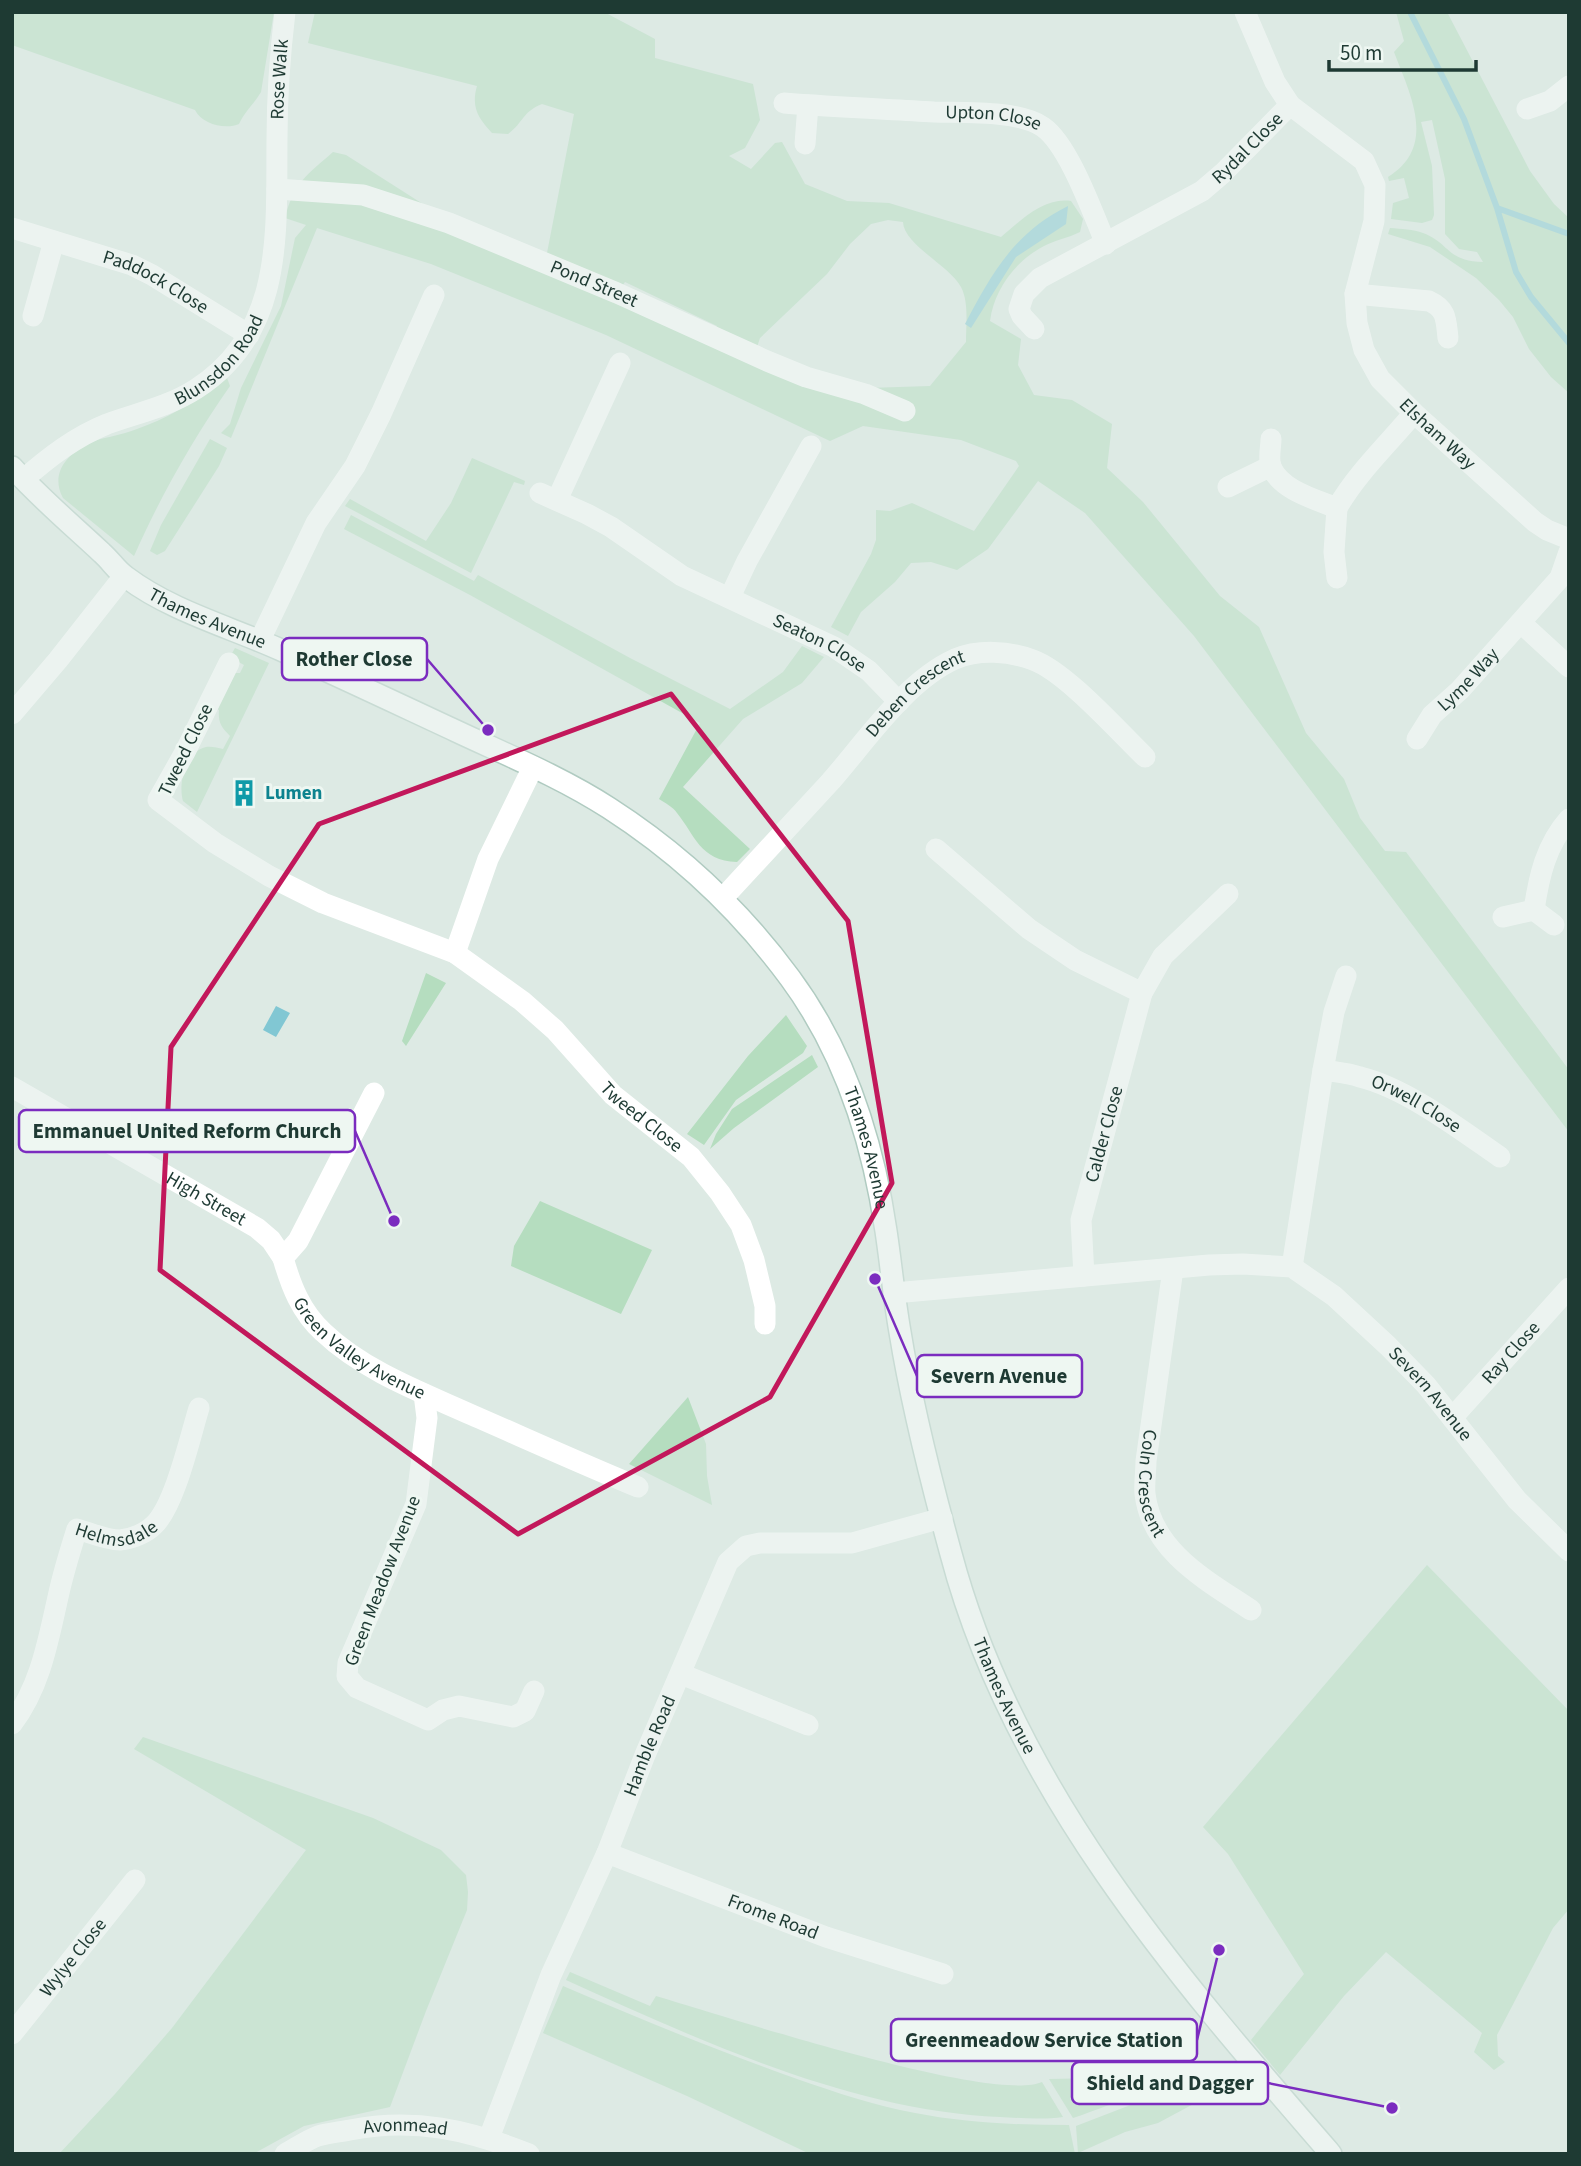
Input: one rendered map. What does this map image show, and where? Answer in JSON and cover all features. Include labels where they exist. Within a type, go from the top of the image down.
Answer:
[{"type":"street","name":"Rose Walk","points":[[276,145],[285,12]]},
{"type":"street","name":"Elsham Way","points":[[1245,12],[1275,82],[1290,105],[1364,161],[1375,185],[1374,221],[1355,295],[1357,323],[1364,350],[1380,379],[1535,522],[1569,539]]},
{"type":"street","points":[[1527,109],[1550,101],[1569,86]]},
{"type":"street","name":"Upton Close","points":[[784,103],[985,114],[1023,118],[1034,122],[1054,138],[1064,153],[1106,244]]},
{"type":"street","points":[[805,144],[808,105]]},
{"type":"street","name":"Rydal Close","points":[[1106,244],[1202,191],[1290,105]]},
{"type":"street","name":"Blunsdon Road","points":[[18,473],[82,436],[161,407],[194,390],[211,379],[231,360],[249,335],[267,291],[277,189],[276,145]]},
{"type":"street","name":"Pond Street","points":[[277,189],[363,195],[449,223],[617,293],[764,360],[806,377],[865,394],[905,411]]},
{"type":"street","name":"Paddock Close","points":[[12,228],[132,265],[249,335]]},
{"type":"street","points":[[33,316],[54,241]]},
{"type":"street","points":[[1034,329],[1019,309],[1030,286],[1057,268],[1106,244]]},
{"type":"street","points":[[260,640],[316,523],[355,466],[376,425],[435,295]]},
{"type":"street","points":[[1355,295],[1429,301],[1443,309],[1448,338]]},
{"type":"street","name":"Seaton Close","points":[[620,363],[548,497],[611,527],[681,576],[834,647],[869,671],[899,702]]},
{"type":"street","points":[[1337,578],[1334,543],[1337,508],[1351,483],[1414,413]]},
{"type":"street","points":[[1271,439],[1271,466],[1277,475],[1295,491],[1337,508]]},
{"type":"street","points":[[730,597],[811,446]]},
{"type":"street","points":[[1228,487],[1271,466]]},
{"type":"street","name":"Thames Avenue","points":[[18,473],[124,576],[167,601],[260,640],[533,767],[591,797],[646,833],[685,864],[723,898],[774,956],[828,1037],[856,1107],[876,1177],[906,1366],[942,1518],[959,1582],[997,1682],[1034,1757],[1092,1854],[1152,1940],[1251,2062],[1331,2154]]},
{"type":"street","name":"Lyme Way","points":[[1417,739],[1432,715],[1460,690],[1560,578],[1569,552]]},
{"type":"street","points":[[12,714],[124,576]]},
{"type":"street","points":[[1521,623],[1569,667]]},
{"type":"street","name":"Deben Crescent","points":[[723,898],[899,702],[915,687],[954,660],[989,652],[1035,660],[1058,674],[1145,757]]},
{"type":"street","name":"Tweed Close","points":[[229,663],[158,800],[215,843],[269,876],[334,908],[454,953],[522,1001],[555,1030],[613,1095],[691,1157],[706,1175],[741,1225],[760,1283],[765,1306],[765,1324]]},
{"type":"street","points":[[454,953],[488,859],[533,767]]},
{"type":"street","points":[[1534,910],[1549,846],[1569,819]]},
{"type":"street","points":[[936,849],[1029,929],[1076,960],[1142,993]]},
{"type":"street","name":"Calder Close","points":[[1084,1276],[1081,1220],[1142,993],[1163,956],[1228,894]]},
{"type":"street","points":[[1503,917],[1534,910]]},
{"type":"street","points":[[1534,910],[1553,925]]},
{"type":"street","points":[[894,1293],[1243,1264],[1292,1267],[1322,1070],[1334,1012],[1346,976]]},
{"type":"street","name":"Orwell Close","points":[[1322,1070],[1361,1077],[1387,1088],[1438,1116],[1500,1157]]},
{"type":"street","name":"High Street","points":[[12,1087],[257,1228],[271,1240],[283,1258]]},
{"type":"street","points":[[283,1258],[298,1241],[374,1093]]},
{"type":"street","name":"Green Valley Avenue","points":[[283,1258],[298,1299],[321,1331],[364,1363],[425,1394],[638,1488]]},
{"type":"street","name":"Severn Avenue","points":[[1292,1267],[1334,1296],[1426,1385],[1517,1500],[1569,1551]]},
{"type":"street","name":"Coln Crescent","points":[[1173,1269],[1146,1461],[1146,1503],[1161,1538],[1185,1565],[1251,1610]]},
{"type":"street","name":"Ray Close","points":[[1452,1418],[1569,1288]]},
{"type":"street","name":"Green Meadow Avenue","points":[[425,1394],[427,1418],[416,1504],[348,1663],[347,1676],[357,1688],[428,1720],[443,1710],[459,1706],[513,1717],[525,1711],[534,1690]]},
{"type":"street","name":"Helmsdale","points":[[12,1724],[27,1702],[36,1682],[77,1529],[118,1540],[132,1538],[155,1524],[179,1475],[199,1408]]},
{"type":"street","name":"Hamble Road","points":[[489,2138],[551,1975],[607,1853],[645,1755],[728,1562],[746,1546],[782,1542],[852,1543],[942,1518]]},
{"type":"street","points":[[681,1674],[808,1725]]},
{"type":"street","name":"Frome Road","points":[[607,1853],[826,1937],[943,1974]]},
{"type":"street","name":"Wylye Close","points":[[12,2034],[135,1880]]},
{"type":"street","name":"Avonmead","points":[[285,2154],[321,2145],[366,2127],[405,2124],[449,2129],[489,2138],[528,2154]]},
{"type":"highlighted area","points":[[671,694],[848,921],[892,1183],[770,1397],[518,1534],[160,1270],[171,1047],[319,824]]},
{"type":"green space","points":[[12,12],[274,12],[261,92],[239,124],[227,126],[208,122],[195,110],[12,45]]},
{"type":"green space","points":[[315,12],[604,12],[655,39],[655,58],[753,84],[760,120],[745,148],[729,156],[751,169],[775,143],[782,142],[805,184],[847,201],[889,203],[1001,237],[1042,206],[1071,201],[1083,219],[1080,232],[1044,246],[1015,268],[996,298],[990,321],[1021,339],[1018,365],[1034,395],[1072,400],[1112,424],[1107,468],[1143,502],[1220,596],[1259,627],[1306,733],[1344,779],[1360,818],[1385,851],[1406,852],[1569,1070],[1569,1132],[1194,636],[1085,513],[1038,481],[988,549],[957,570],[931,562],[911,563],[895,582],[861,612],[848,636],[831,627],[871,554],[876,540],[876,510],[890,511],[912,503],[974,531],[1019,466],[1016,461],[961,440],[863,426],[830,441],[606,335],[431,264],[317,228],[231,438],[221,433],[230,424],[241,388],[281,306],[295,238],[306,225],[285,218],[289,206],[297,187],[333,152],[346,155],[426,206],[547,253],[574,114],[542,104],[530,110],[508,134],[492,133],[475,106],[477,86],[308,43]],"holes":[[[888,220],[903,222],[911,239],[955,279],[964,293],[966,342],[930,386],[837,389],[756,350],[760,338],[827,274],[850,244],[871,224]],[[625,282],[717,326],[714,331],[620,289]]]},
{"type":"green space","points":[[1396,12],[1447,12],[1530,171],[1554,204],[1569,218],[1569,393],[1551,377],[1529,349],[1513,317],[1476,278],[1430,247],[1388,234],[1390,228],[1419,232],[1432,237],[1462,259],[1483,262],[1477,252],[1459,249],[1445,234],[1445,179],[1432,120],[1421,122],[1432,166],[1432,220],[1422,223],[1391,219],[1393,203],[1409,198],[1404,178],[1389,181],[1388,177],[1403,164],[1412,150],[1416,135],[1412,102],[1394,52],[1404,41]]},
{"type":"green space","points":[[227,378],[230,386],[178,469],[134,556],[63,498],[58,482],[59,475],[71,455],[91,442],[131,431],[163,418],[197,400]]},
{"type":"green space","points":[[210,439],[227,448],[219,466],[165,551],[157,555],[150,551],[161,525]]},
{"type":"green space","points":[[472,458],[525,481],[524,485],[514,482],[471,573],[345,506],[350,499],[426,541],[451,503]]},
{"type":"green space","points":[[351,515],[474,581],[478,575],[730,709],[783,672],[802,646],[824,657],[802,683],[743,719],[683,787],[750,849],[737,862],[715,857],[700,845],[675,811],[659,799],[700,723],[470,595],[344,529]]},
{"type":"green space","points":[[235,648],[269,663],[197,812],[183,801],[183,778],[193,755],[206,747],[223,749],[230,736],[221,724],[219,710],[213,706],[234,673],[240,673],[244,665],[230,657]]},
{"type":"green space","points":[[426,973],[446,983],[406,1046],[402,1041]]},
{"type":"green space","points":[[786,1015],[807,1046],[803,1053],[736,1100],[704,1145],[687,1134],[748,1056]]},
{"type":"green space","points":[[812,1055],[818,1067],[734,1128],[710,1149],[732,1109]]},
{"type":"green space","points":[[540,1201],[652,1250],[621,1314],[511,1266],[514,1246]]},
{"type":"green space","points":[[688,1397],[706,1444],[707,1476],[712,1505],[629,1464]]},
{"type":"green space","points":[[1427,1565],[1569,1711],[1569,1909],[1553,1928],[1497,2035],[1498,2056],[1505,2062],[1494,2070],[1474,2052],[1482,2033],[1386,1952],[1344,1996],[1280,2075],[1251,2040],[1304,1974],[1228,1854],[1203,1827]]},
{"type":"green space","points":[[143,1737],[373,1818],[441,1850],[466,1875],[467,1910],[390,2107],[304,2126],[253,2154],[59,2154],[172,2028],[306,1850],[134,1749]]},
{"type":"green space","points":[[570,1972],[650,2006],[656,1996],[915,2069],[970,2081],[1014,2085],[1042,2082],[1063,2117],[1023,2118],[944,2112],[888,2102],[833,2087],[777,2069],[669,2026],[566,1980]]},
{"type":"green space","points":[[563,1986],[738,2057],[870,2103],[953,2119],[1069,2125],[1075,2154],[810,2154],[543,2033]]},
{"type":"green space","points":[[1227,2063],[1231,2068],[1200,2084],[1138,2095],[1073,2118],[1049,2079],[1100,2078]]},
{"type":"green space","points":[[1235,2073],[1240,2079],[1158,2123],[1125,2132],[1078,2153],[1076,2126],[1154,2096],[1208,2089]]},
{"type":"water","points":[[1068,206],[1066,224],[1016,257],[971,328],[965,324],[1006,256],[1033,229]]},
{"type":"water","points":[[276,1006],[290,1013],[276,1037],[263,1030]]},
{"type":"waterway","points":[[1410,12],[1464,119],[1497,208],[1569,234]]},
{"type":"waterway","points":[[1497,208],[1516,272],[1531,297],[1569,343]]},
{"type":"place","name":"Rother Close","points":[[488,730]]},
{"type":"place","name":"Lumen","points":[[244,793]]},
{"type":"place","name":"Emmanuel United Reform Church","points":[[394,1221]]},
{"type":"place","name":"Severn Avenue","points":[[875,1279]]},
{"type":"place","name":"Greenmeadow Service Station","points":[[1219,1950]]},
{"type":"place","name":"Shield and Dagger","points":[[1392,2108]]}]
